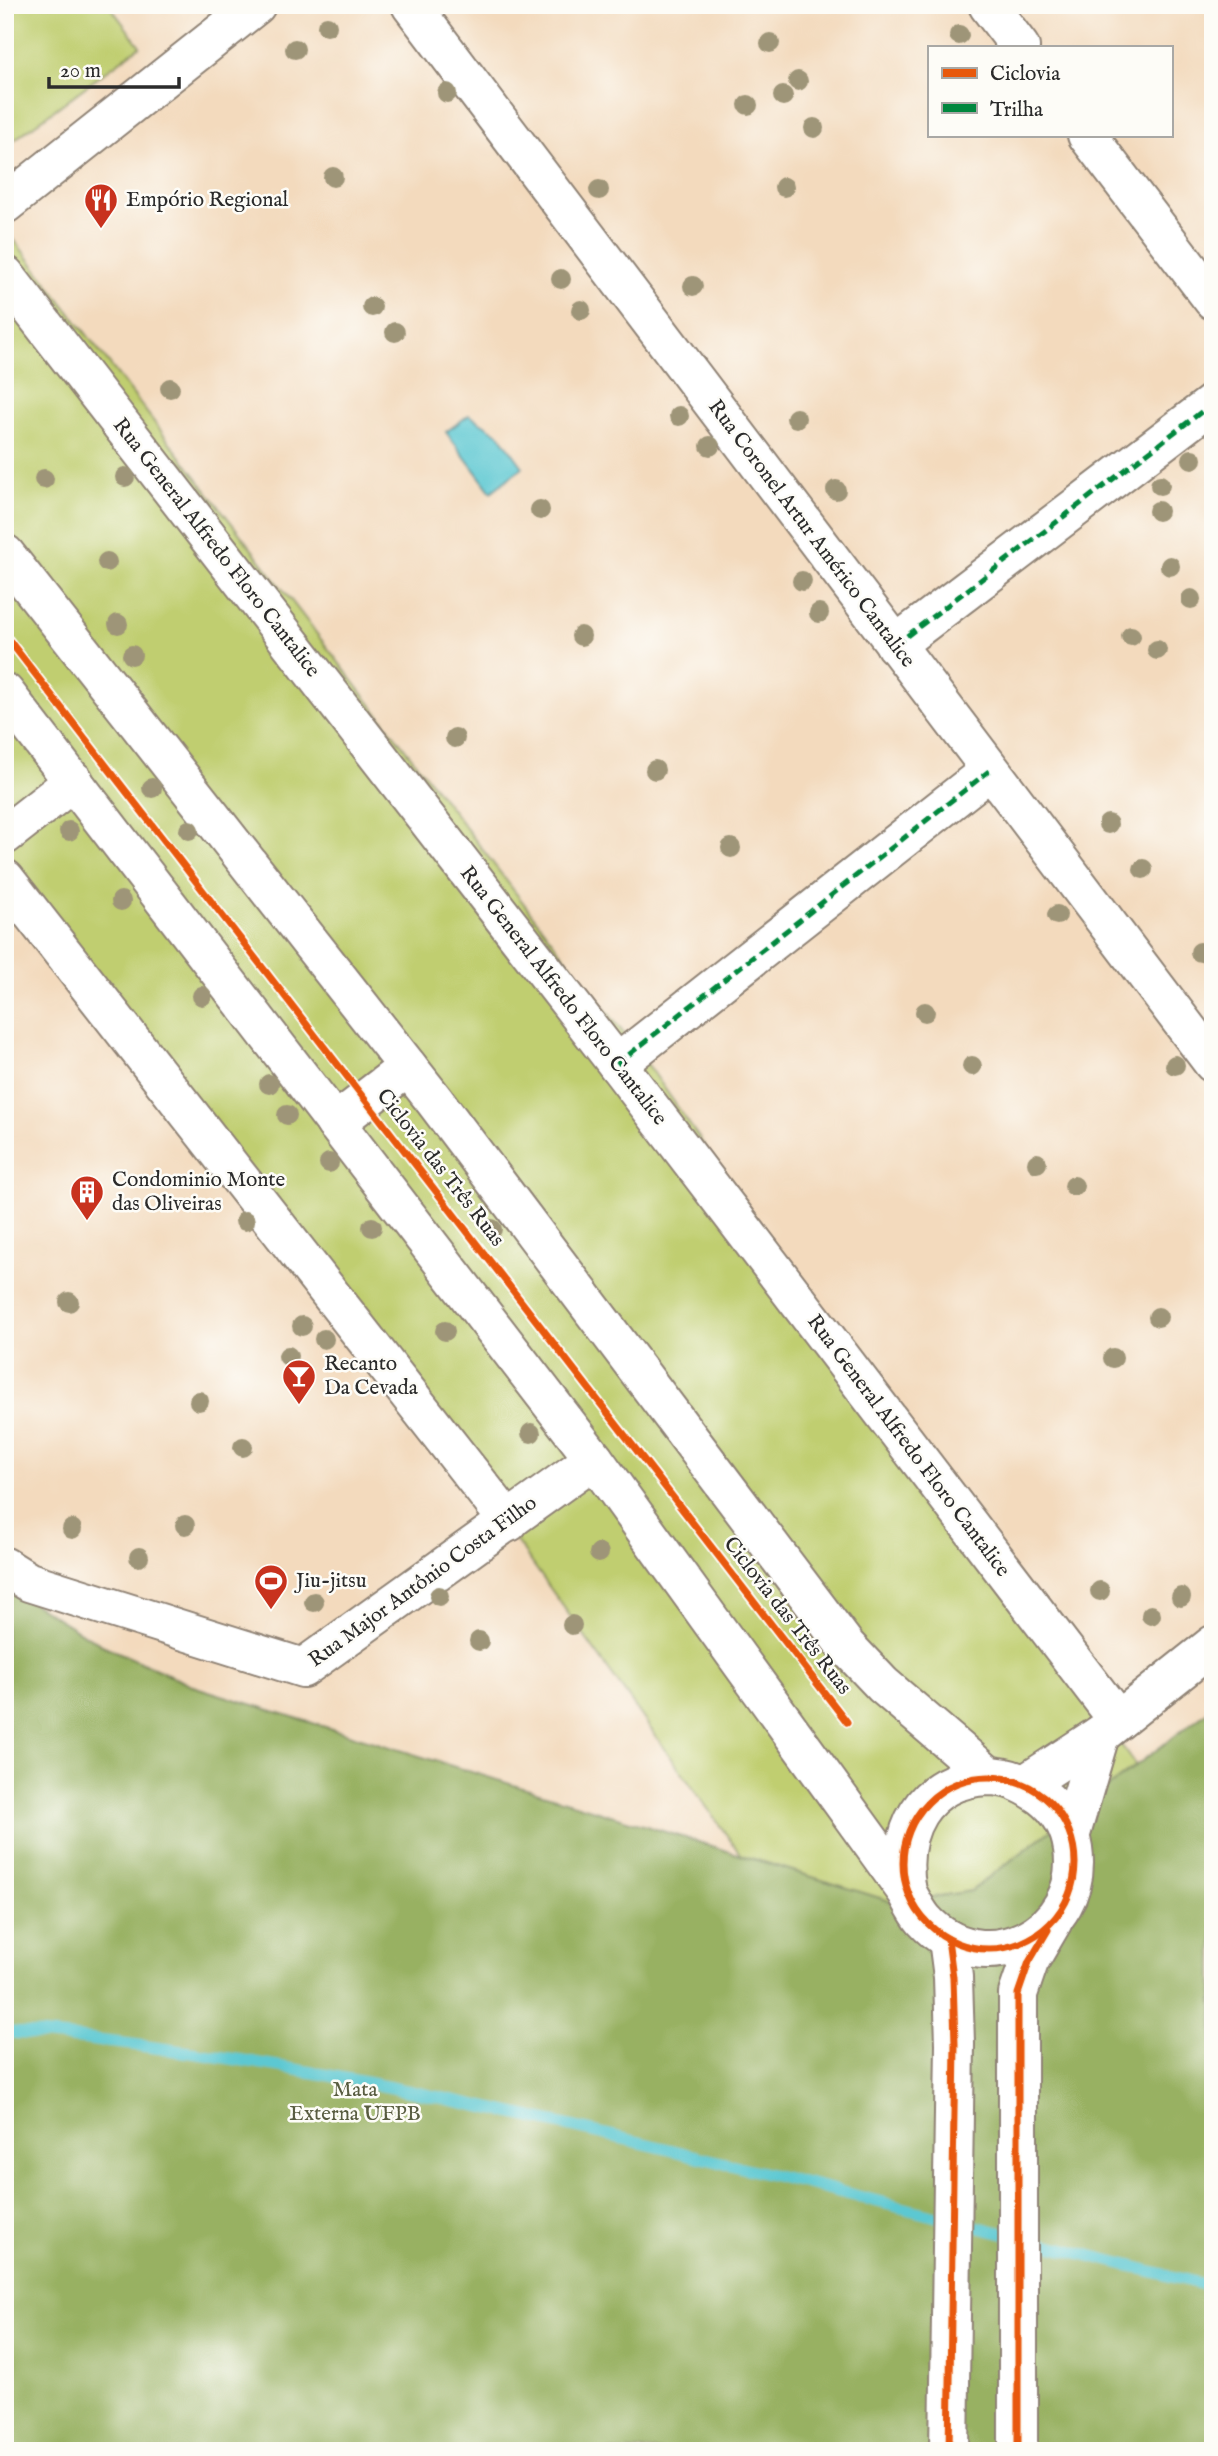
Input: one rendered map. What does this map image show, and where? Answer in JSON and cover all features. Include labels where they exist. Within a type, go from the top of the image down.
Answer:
[{"type":"street","points":[[5,204],[256,5]]},
{"type":"street","name":"Rua Coronel Artur Américo Cantalice","points":[[411,5],[989,771],[1213,1063]]},
{"type":"street","points":[[988,5],[1019,46]]},
{"type":"street","points":[[1088,136],[1213,300]]},
{"type":"street","name":"Rua General Alfredo Floro Cantalice","points":[[5,275],[617,1064],[1109,1728]]},
{"type":"street","points":[[895,645],[1213,403]]},
{"type":"street","points":[[5,554],[408,1067],[846,1646],[883,1685],[1007,1780],[1053,1804],[1073,1851]]},
{"type":"street","points":[[5,693],[594,1459],[908,1892],[923,1919],[948,1939],[975,1948],[1004,1948],[1031,1939],[1054,1922]]},
{"type":"street","points":[[617,1064],[989,771]]},
{"type":"street","points":[[5,835],[74,781]]},
{"type":"street","points":[[5,879],[509,1522]]},
{"type":"street","points":[[335,1123],[408,1067]]},
{"type":"street","name":"Rua Major Antônio Costa Filho","points":[[5,1567],[29,1582],[303,1668],[594,1459]]},
{"type":"street","points":[[908,1892],[902,1865],[906,1837],[918,1813],[937,1793],[961,1781],[1007,1780],[1109,1728],[1213,1645]]},
{"type":"street","points":[[1017,2451],[1018,1994],[1029,1962],[1069,1897],[1073,1851],[1109,1728]]},
{"type":"street","points":[[948,1939],[953,1977],[955,2044],[949,2451]]},
{"type":"green space","points":[[5,5],[109,5],[140,46],[6,146]]},
{"type":"green space","points":[[5,228],[651,1069],[1136,1766],[971,1891],[896,1903],[741,1855],[522,1549],[5,883]]},
{"type":"green space","name":"Mata Externa UFPB","points":[[5,1586],[102,1645],[199,1688],[896,1903],[971,1891],[1213,1707],[1213,2451],[5,2451]]},
{"type":"water","points":[[469,415],[499,434],[523,467],[491,492],[446,432]]},
{"type":"waterway","points":[[5,2032],[170,2050],[416,2092],[659,2147],[1213,2287]]},
{"type":"marked path","points":[[895,645],[1213,403]]},
{"type":"marked path","points":[[617,1064],[989,771]]},
{"type":"cycle path","name":"Ciclovia das Três Ruas","points":[[5,635],[847,1722]]},
{"type":"cycle path","points":[[989,1777],[1022,1784],[1050,1802],[1068,1830],[1075,1863],[1068,1896],[1050,1924],[1022,1942],[989,1949],[956,1942],[928,1924],[910,1896],[903,1863],[910,1830],[928,1802],[956,1784],[989,1777]]},
{"type":"cycle path","points":[[1018,2451],[1018,1994],[1029,1962],[1048,1930]]},
{"type":"cycle path","points":[[948,1939],[953,1977],[955,2044],[949,2451]]},
{"type":"place","name":"Empório Regional","points":[[101,230]]},
{"type":"place","name":"Condominio Monte das Oliveiras","points":[[87,1222]]},
{"type":"place","name":"Recanto Da Cevada","points":[[299,1406]]},
{"type":"place","name":"Jiu-jitsu","points":[[271,1611]]}]
